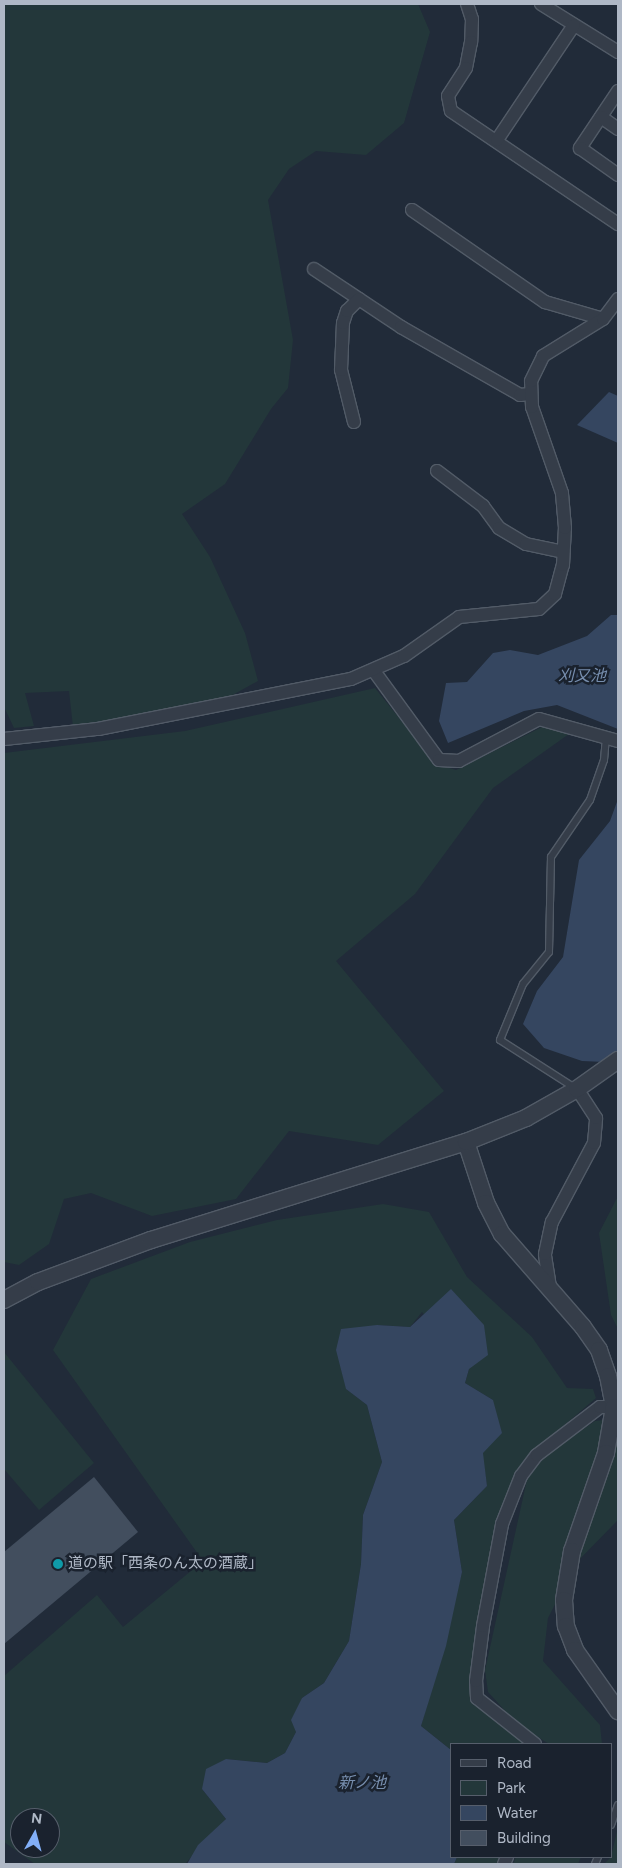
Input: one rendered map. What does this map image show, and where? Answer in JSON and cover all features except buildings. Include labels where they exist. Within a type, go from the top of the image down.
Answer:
[{"type":"street","points":[[467,4],[472,19],[471,42],[466,68],[448,96],[451,111],[497,140],[618,224]]},
{"type":"street","points":[[541,4],[618,52]]},
{"type":"street","points":[[497,140],[574,25]]},
{"type":"street","points":[[618,91],[580,148],[618,176]]},
{"type":"street","points":[[601,116],[618,129]]},
{"type":"street","points":[[412,210],[545,302],[603,319]]},
{"type":"street","points":[[314,269],[359,299],[520,395],[530,394]]},
{"type":"street","points":[[4,740],[98,729],[374,671],[404,656],[459,617],[539,609],[555,594],[564,552],[562,493],[530,394],[535,367],[543,356],[603,319],[618,298]]},
{"type":"street","points":[[354,422],[341,370],[343,323],[347,311],[359,299]]},
{"type":"street","points":[[437,471],[483,506],[499,528],[526,544],[564,552]]},
{"type":"street","points":[[374,671],[439,760],[459,761],[539,720],[612,739]]},
{"type":"street","points":[[4,1300],[38,1282],[151,1240],[466,1142],[526,1118],[577,1090],[618,1060]]},
{"type":"street","points":[[551,1292],[545,1254],[552,1222],[594,1143],[596,1118],[577,1090]]},
{"type":"street","points":[[466,1142],[486,1203],[502,1234],[599,1350],[614,1407],[606,1453],[572,1551],[564,1600],[566,1626],[575,1650],[616,1704]]},
{"type":"street","points":[[534,1743],[477,1698],[476,1681],[502,1524],[520,1476],[536,1455],[600,1407],[614,1407]]},
{"type":"lane","points":[[577,1090],[500,1040],[523,984],[549,952],[551,857],[590,800],[612,739]]},
{"type":"lane","points":[[612,1822],[618,1805]]},
{"type":"green space","points":[[4,4],[418,4],[430,32],[404,123],[366,155],[316,151],[289,169],[268,200],[293,340],[288,388],[271,409],[225,484],[182,514],[210,557],[245,633],[258,681],[229,697],[73,727],[69,691],[25,693],[34,726],[14,728],[4,707]]},
{"type":"green space","points":[[375,688],[436,764],[456,770],[544,726],[569,734],[493,788],[415,894],[336,961],[444,1091],[378,1145],[289,1131],[236,1199],[152,1216],[91,1193],[64,1199],[49,1244],[19,1265],[4,1262],[4,753],[185,731]]},
{"type":"green space","points":[[618,1196],[618,1329],[611,1315],[599,1233]]},
{"type":"green space","points":[[383,1204],[429,1212],[467,1277],[532,1337],[567,1388],[593,1389],[596,1398],[533,1452],[516,1474],[472,1700],[527,1743],[450,1743],[450,1749],[421,1726],[462,1572],[454,1520],[487,1486],[482,1453],[493,1400],[465,1383],[469,1369],[422,1312],[410,1327],[377,1325],[346,1389],[367,1405],[382,1462],[363,1515],[361,1564],[349,1641],[324,1683],[302,1698],[296,1732],[285,1753],[267,1763],[226,1759],[202,1789],[226,1819],[185,1864],[35,1864],[27,1858],[60,1858],[60,1808],[10,1808],[10,1846],[4,1842],[4,1676],[97,1595],[123,1627],[203,1561],[53,1350],[91,1279],[190,1242],[277,1220]]},
{"type":"green space","points":[[4,1352],[94,1463],[39,1510],[4,1469]]},
{"type":"green space","points":[[618,1418],[618,1520],[577,1562],[548,1618],[543,1661],[600,1725],[602,1743],[547,1743],[516,1723],[488,1692],[485,1670],[530,1466],[595,1421]]},
{"type":"green space","points":[[618,1827],[618,1864],[604,1864],[612,1858]]},
{"type":"green space","points":[[457,1858],[499,1858],[497,1864],[454,1864]]},
{"type":"green space","points":[[516,1858],[581,1858],[578,1864],[513,1864]]},
{"type":"water","points":[[609,392],[618,396],[618,443],[577,425]]},
{"type":"water","name":"刈又池","points":[[611,615],[618,615],[618,729],[557,705],[524,711],[448,743],[439,721],[446,683],[467,682],[493,653],[510,650],[538,655],[587,636]]},
{"type":"water","points":[[618,799],[618,1055],[605,1062],[582,1061],[544,1048],[523,1024],[537,991],[563,957],[579,860],[610,821]]},
{"type":"water","name":"新ノ池","points":[[451,1289],[484,1325],[488,1355],[469,1369],[465,1383],[493,1400],[502,1433],[483,1453],[487,1486],[454,1520],[462,1572],[446,1646],[421,1726],[450,1749],[450,1858],[457,1858],[454,1864],[187,1864],[198,1845],[226,1819],[202,1789],[206,1769],[226,1759],[267,1763],[285,1753],[296,1732],[291,1720],[302,1698],[324,1683],[349,1641],[361,1564],[363,1515],[382,1462],[367,1405],[346,1389],[336,1350],[341,1329],[377,1325],[410,1327]]},
{"type":"place","name":"道の駅「西条のん太の酒蔵」","points":[[58,1564]]}]
